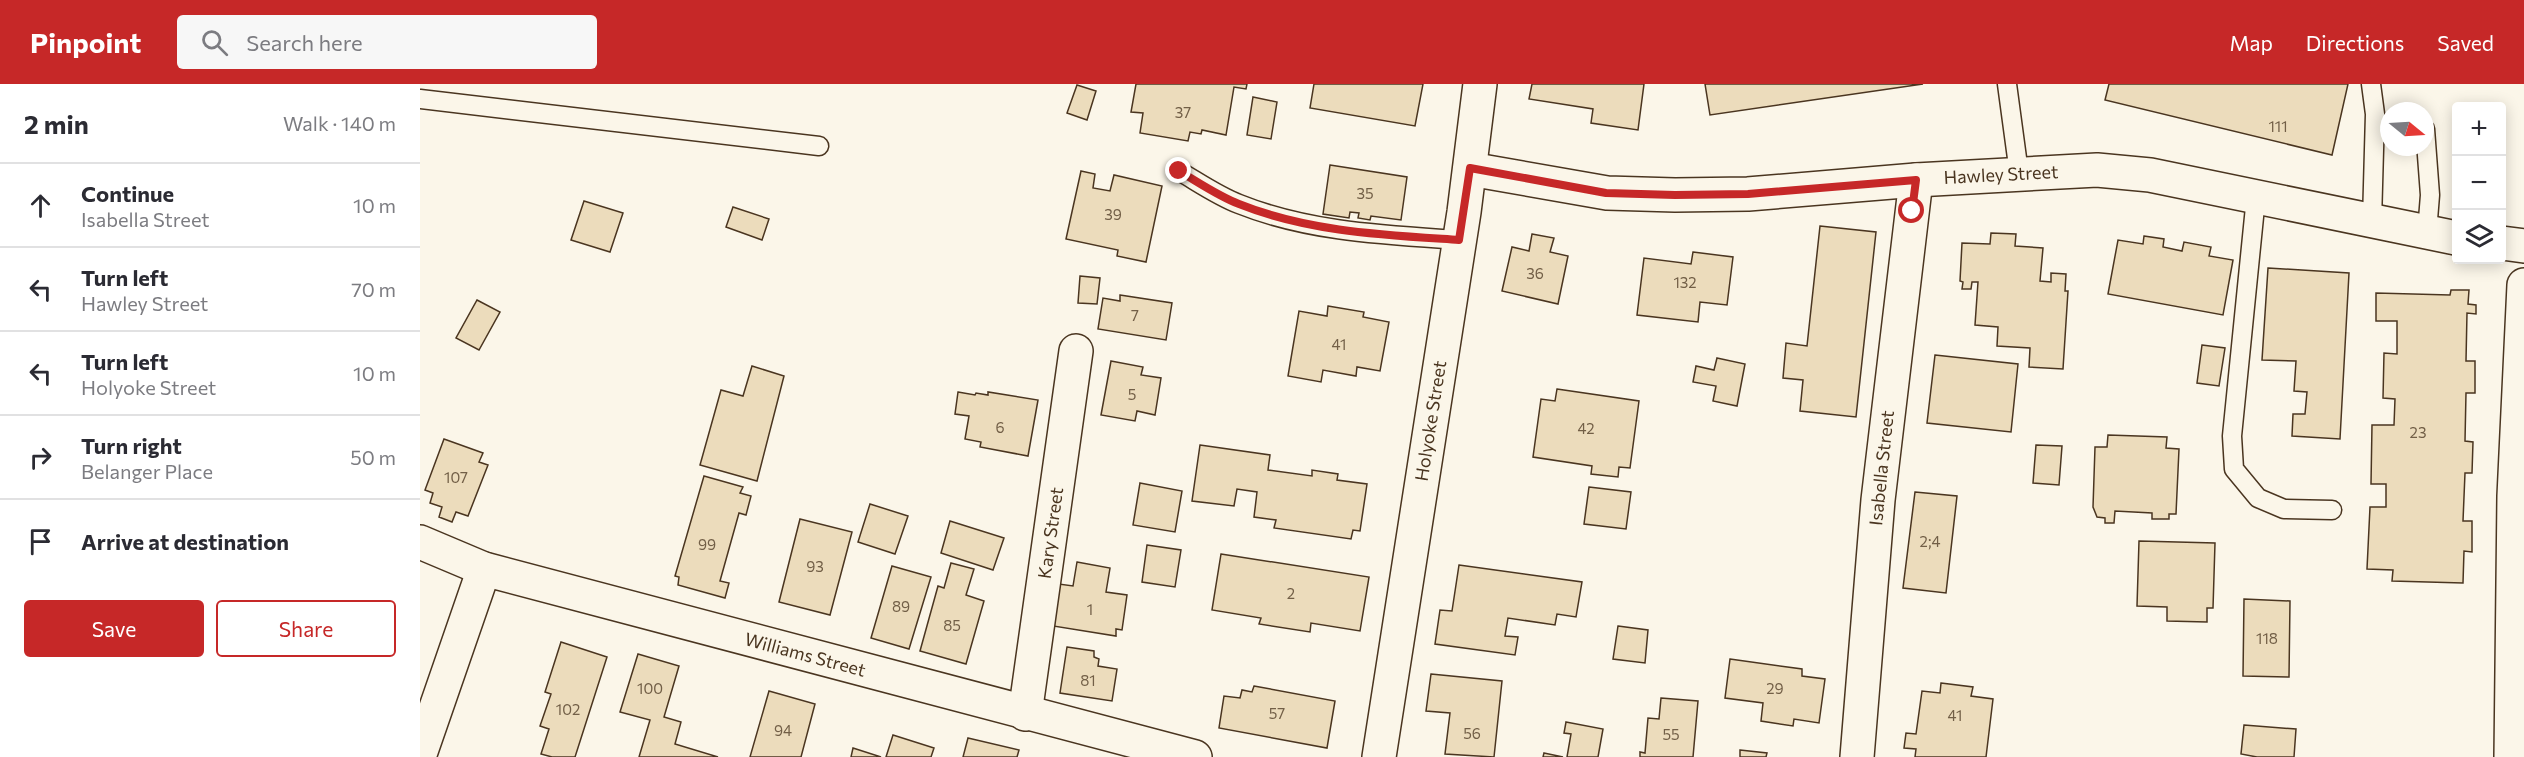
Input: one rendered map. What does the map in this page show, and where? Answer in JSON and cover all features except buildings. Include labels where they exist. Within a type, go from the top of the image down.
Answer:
[{"type":"street","name":"Holyoke Street","points":[[1378,757],[1470,168],[1480,84]]},
{"type":"street","name":"Hawley Street","points":[[1470,168],[1606,193],[1675,195],[1748,194],[1916,180],[2097,170],[2150,175],[2442,235]]},
{"type":"street","name":"Isabella Street","points":[[1857,757],[1878,500],[1916,180]]},
{"type":"street","points":[[2506,244],[2524,246]]},
{"type":"street","points":[[2511,757],[2514,496],[2524,285]]},
{"type":"street","name":"Kary Street","points":[[1026,714],[1076,351]]},
{"type":"street","name":"Williams Street","points":[[420,542],[484,569],[1195,757]]},
{"type":"street","points":[[420,754],[484,569]]},
{"type":"lane","points":[[2007,84],[2019,173]]},
{"type":"lane","points":[[2371,84],[2375,114],[2372,221]]},
{"type":"lane","points":[[420,99],[819,146]]},
{"type":"lane","points":[[2427,156],[2430,195],[2442,235]]},
{"type":"lane","points":[[1179,171],[1238,204],[1311,226],[1365,233],[1459,240]]},
{"type":"lane","points":[[2256,197],[2232,436],[2234,469],[2258,498],[2284,509],[2332,510]]},
{"type":"route","points":[[1179,171],[1238,204],[1311,226],[1365,233],[1459,240],[1470,168],[1606,193],[1675,195],[1748,194],[1916,180],[1912,211]]}]
